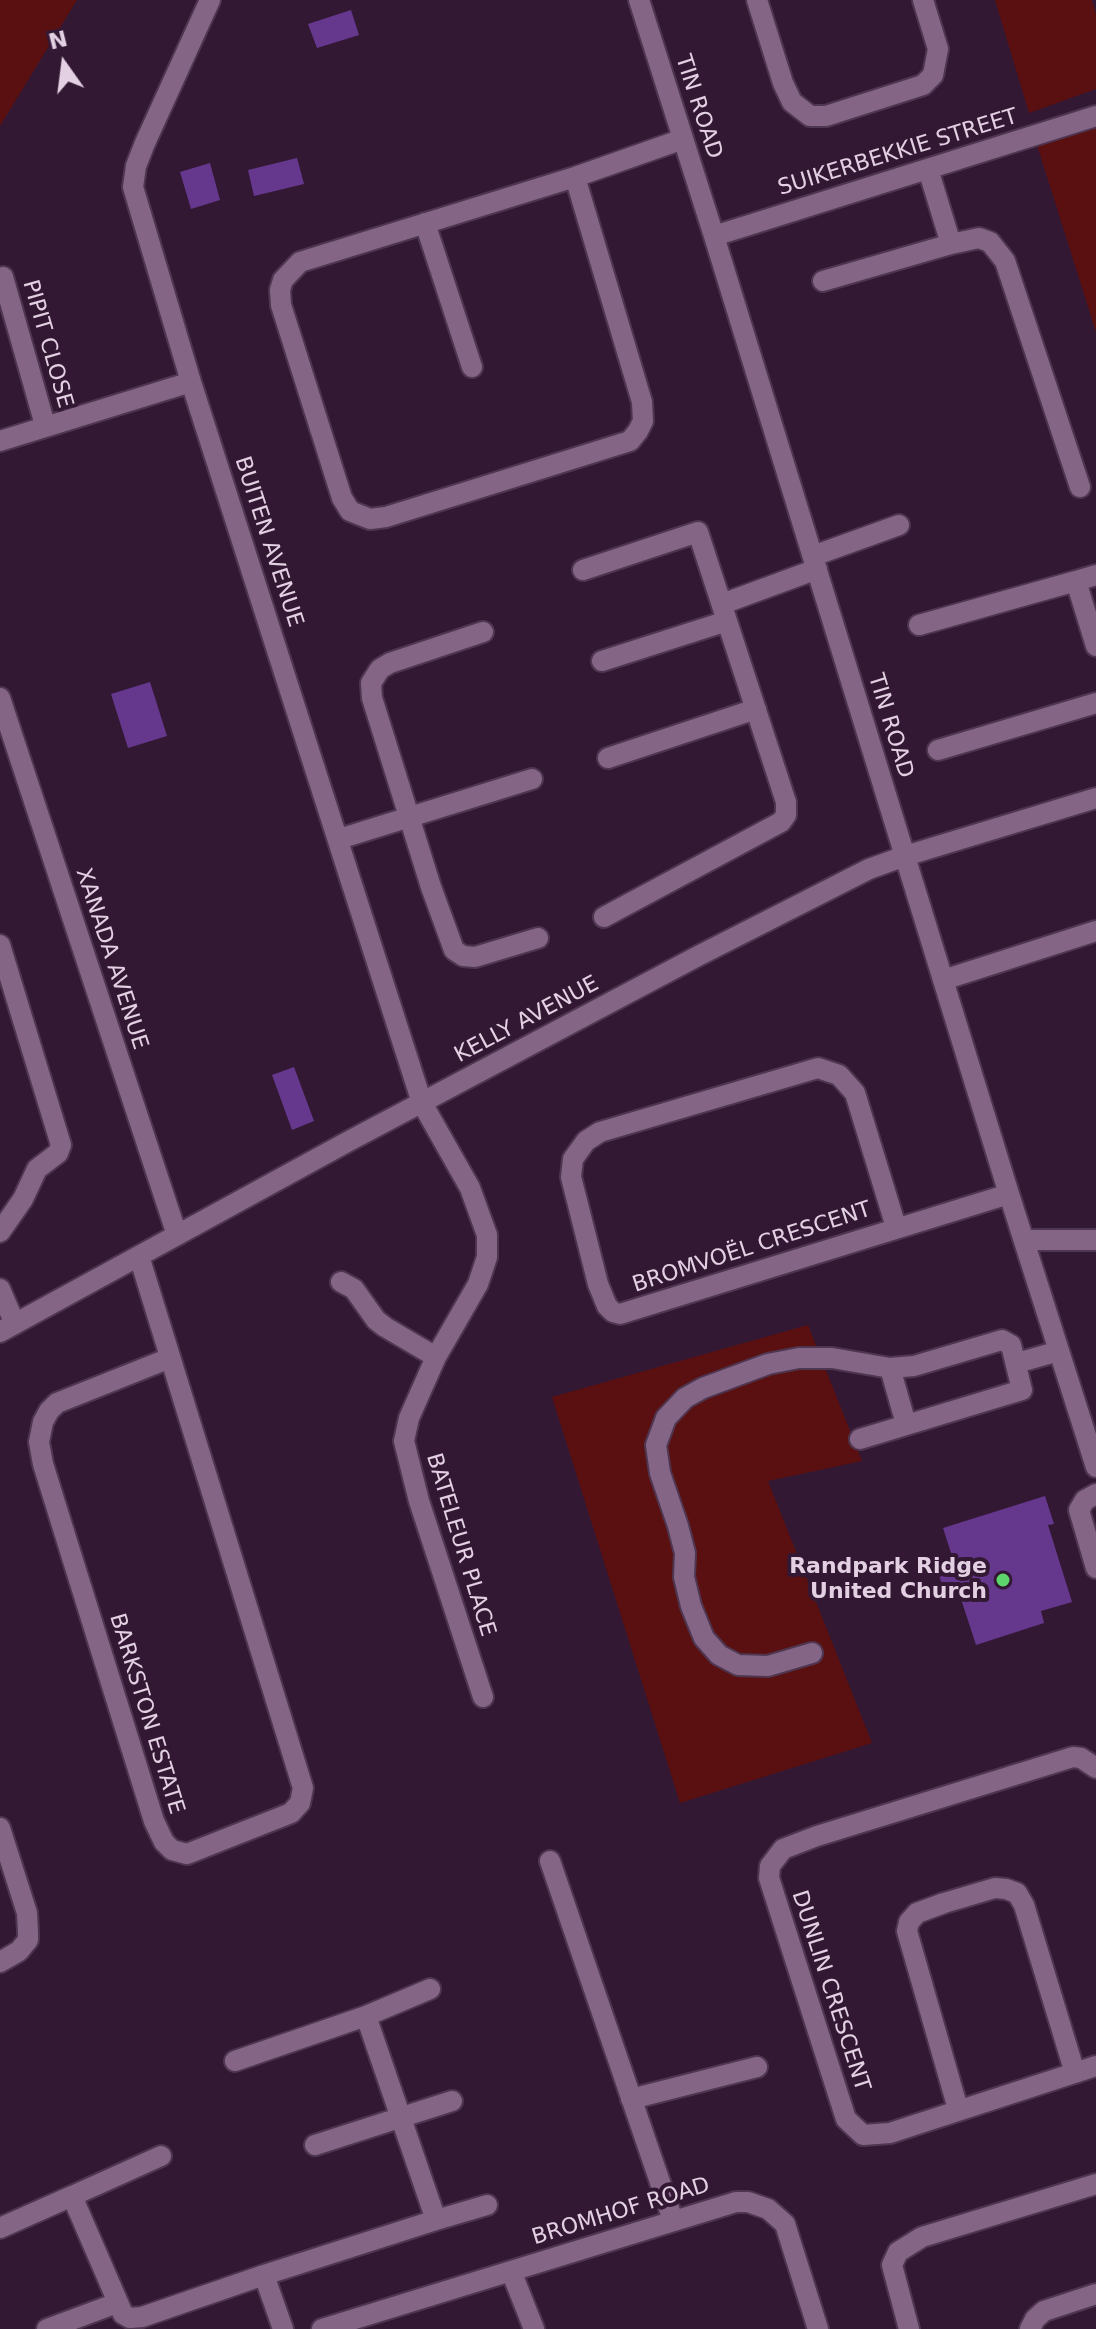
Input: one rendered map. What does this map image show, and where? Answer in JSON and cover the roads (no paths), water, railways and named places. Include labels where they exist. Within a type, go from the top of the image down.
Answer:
[{"type":"street","name":"BUITEN AVENUE","points":[[210,0],[145,143],[136,166],[133,187],[191,382],[422,1103]]},
{"type":"street","name":"TIN ROAD","points":[[639,0],[1096,1467]]},
{"type":"street","points":[[757,0],[792,102],[810,116],[826,116],[923,85],[933,75],[938,49],[923,0]]},
{"type":"street","name":"SUIKERBEKKIE STREET","points":[[714,236],[1096,116]]},
{"type":"street","points":[[575,177],[642,402],[643,421],[638,431],[630,441],[607,449],[386,517],[370,519],[350,511],[342,498],[281,305],[283,280],[300,262],[575,177],[683,139]]},
{"type":"street","points":[[928,169],[951,244]]},
{"type":"street","points":[[425,223],[472,367]]},
{"type":"street","points":[[823,281],[979,238],[999,249],[1080,487]]},
{"type":"street","name":"PIPIT CLOSE","points":[[3,277],[45,425]]},
{"type":"street","points":[[0,441],[191,382]]},
{"type":"street","points":[[602,661],[724,612],[815,562],[899,525]]},
{"type":"street","points":[[583,570],[698,532],[786,802],[786,815],[781,822],[604,917]]},
{"type":"street","points":[[919,625],[1086,578],[1096,646]]},
{"type":"street","points":[[483,632],[390,663],[380,669],[371,683],[372,698],[408,819],[451,945],[458,954],[475,957],[538,938]]},
{"type":"street","name":"XANADA AVENUE","points":[[0,698],[177,1235]]},
{"type":"street","points":[[938,750],[1096,703]]},
{"type":"street","points":[[608,758],[756,709]]},
{"type":"street","points":[[339,839],[532,779]]},
{"type":"street","name":"KELLY AVENUE","points":[[7,1328],[711,949],[869,869],[1096,798]]},
{"type":"street","points":[[943,980],[1096,931]]},
{"type":"street","points":[[0,945],[61,1145],[58,1153],[37,1169],[23,1199],[0,1232]]},
{"type":"street","name":"BROMVOËL CRESCENT","points":[[896,1227],[855,1093],[839,1075],[818,1068],[600,1132],[586,1141],[573,1159],[571,1177],[598,1284],[607,1306],[620,1314],[1009,1194]]},
{"type":"street","name":"BATELEUR PLACE","points":[[422,1103],[470,1188],[487,1235],[487,1257],[478,1284],[436,1357],[409,1418],[404,1441],[419,1501],[483,1697]]},
{"type":"street","points":[[1024,1240],[1096,1240]]},
{"type":"street","name":"BARKSTON ESTATE","points":[[139,1256],[303,1788],[300,1803],[291,1813],[187,1854],[172,1850],[164,1842],[154,1821],[43,1464],[39,1442],[43,1422],[57,1403],[170,1358]]},
{"type":"street","points":[[341,1282],[354,1289],[376,1320],[436,1357]]},
{"type":"street","points":[[0,1289],[7,1328]]},
{"type":"street","points":[[812,1653],[768,1666],[738,1665],[719,1655],[704,1638],[691,1606],[684,1577],[685,1553],[660,1473],[656,1445],[666,1418],[685,1398],[746,1371],[799,1358],[832,1358],[890,1368],[914,1366],[1002,1340],[1011,1345],[1022,1390],[860,1439]]},
{"type":"street","points":[[1017,1363],[1059,1351]]},
{"type":"street","points":[[890,1368],[906,1424]]},
{"type":"street","points":[[1096,1494],[1085,1500],[1079,1510],[1096,1568]]},
{"type":"street","name":"DUNLIN CRESCENT","points":[[1096,1768],[1081,1758],[1073,1757],[795,1844],[775,1856],[769,1878],[837,2093],[851,2125],[863,2135],[882,2134],[1096,2066]]},
{"type":"street","points":[[0,1828],[27,1913],[28,1932],[23,1947],[0,1962]]},
{"type":"street","points":[[550,1861],[673,2220]]},
{"type":"street","points":[[958,2109],[907,1931],[909,1922],[917,1913],[944,1903],[995,1888],[1017,1893],[1024,1905],[1075,2073]]},
{"type":"street","points":[[235,2061],[366,2016],[430,1989]]},
{"type":"street","points":[[366,2016],[436,2220]]},
{"type":"street","points":[[631,2099],[757,2067]]},
{"type":"street","points":[[315,2145],[452,2101]]},
{"type":"street","points":[[0,2228],[161,2156]]},
{"type":"street","points":[[909,2329],[892,2265],[898,2252],[922,2237],[1096,2184]]},
{"type":"street","points":[[72,2196],[117,2303],[126,2317],[135,2318],[487,2205]]},
{"type":"street","name":"BROMHOF ROAD","points":[[322,2329],[673,2220],[736,2202],[748,2202],[768,2209],[785,2224],[818,2329]]},
{"type":"street","points":[[511,2271],[534,2329]]},
{"type":"street","points":[[264,2275],[283,2329]]},
{"type":"street","points":[[1030,2329],[1044,2311],[1096,2294]]},
{"type":"street","points":[[47,2329],[117,2303]]},
{"type":"place","name":"Randpark Ridge United Church","points":[[1003,1580]]}]
